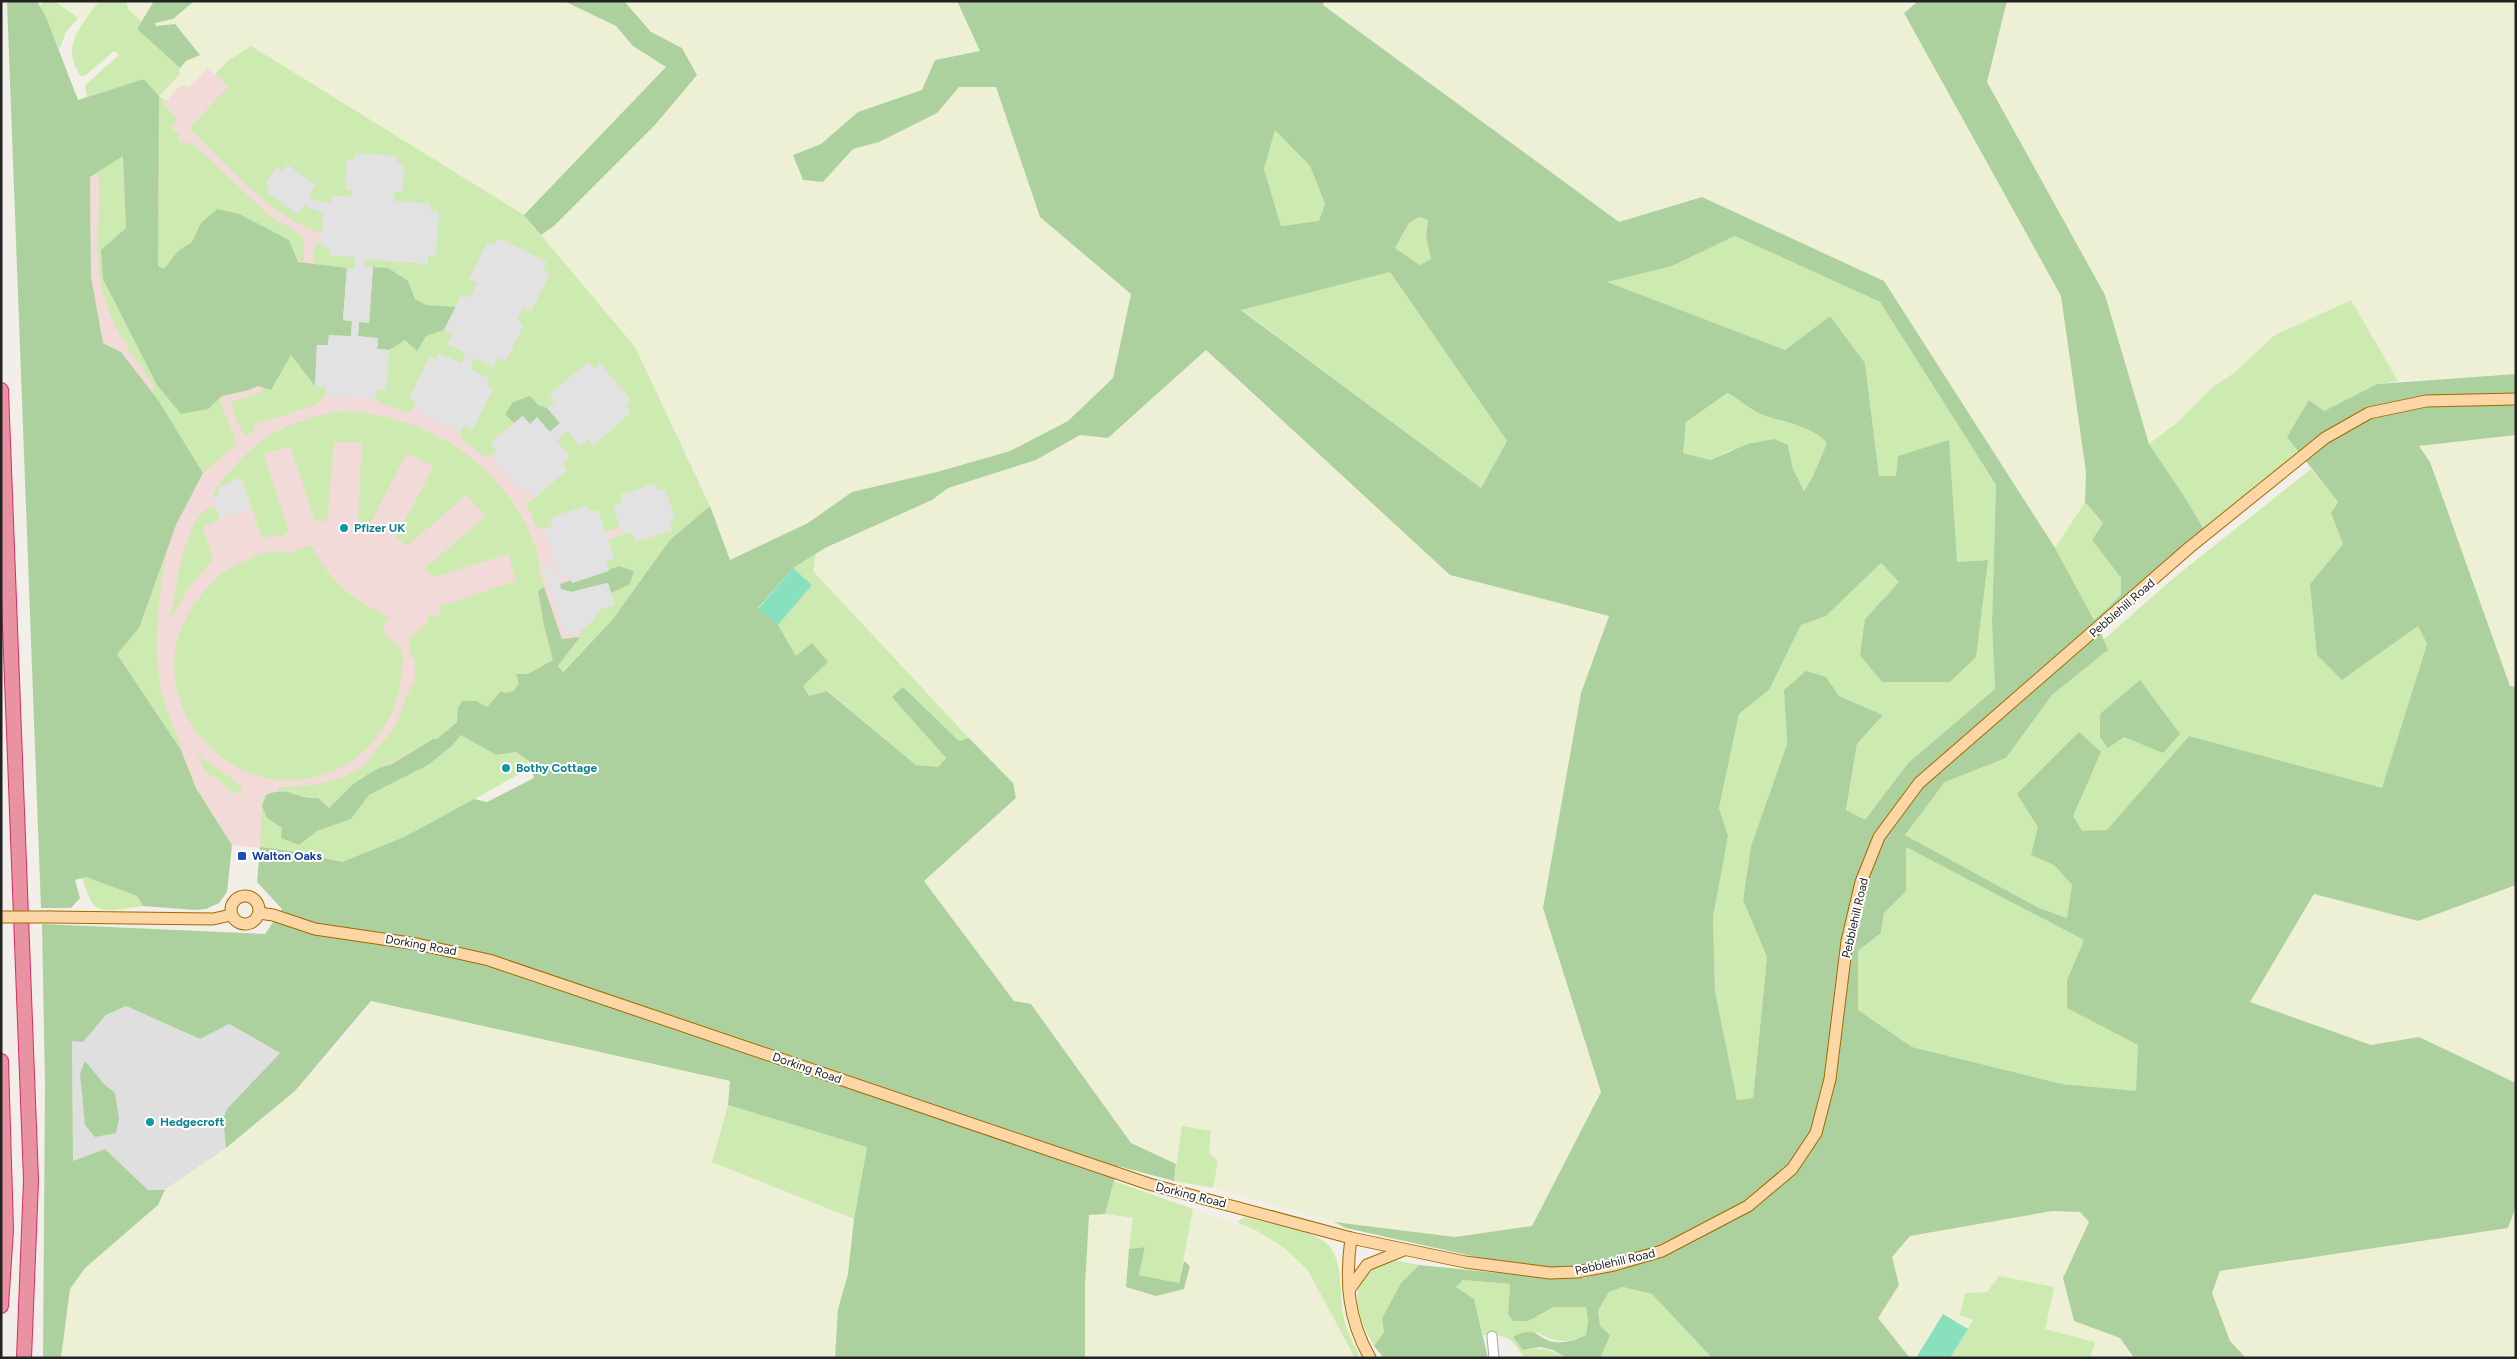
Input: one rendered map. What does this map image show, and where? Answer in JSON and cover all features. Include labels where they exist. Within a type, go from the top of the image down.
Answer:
[{"type":"highway","points":[[1,390],[31,1180],[24,1358]]},
{"type":"highway","points":[[1,1061],[6,1230],[1,1306]]},
{"type":"main road","name":"Pebblehill Road","points":[[1351,1238],[1404,1250],[1518,1270],[1550,1273],[1577,1272],[1662,1251],[1748,1206],[1792,1169],[1816,1134],[1830,1079],[1847,941],[1861,882],[1879,837],[1919,783],[2190,547],[2325,438],[2370,413],[2426,401],[2516,399]]},
{"type":"main road","points":[[245,896],[256,901],[259,913],[252,923],[246,925],[240,924],[231,915],[230,909],[235,900],[245,896]]},
{"type":"main road","name":"Dorking Road","points":[[259,913],[273,915],[315,929],[417,944],[488,960],[1112,1172],[1351,1238]]},
{"type":"main road","points":[[1,917],[213,919],[231,915]]},
{"type":"main road","points":[[1351,1238],[1348,1293],[1352,1317],[1359,1339],[1370,1358]]},
{"type":"main road","points":[[1348,1293],[1368,1265],[1404,1250]]},
{"type":"street","points":[[1492,1336],[1494,1358]]},
{"type":"shaded area","name":"Pfizer UK","points":[[229,60],[524,215],[635,347],[710,506],[669,541],[613,619],[298,852],[232,845],[196,788],[181,750],[117,654],[176,525],[203,473],[121,352],[103,343],[91,276],[90,177],[181,85],[194,83],[207,67],[215,74]]},
{"type":"shaded area","points":[[355,153],[397,156],[397,163],[404,164],[402,192],[394,192],[394,201],[430,204],[430,211],[439,211],[436,256],[428,256],[428,264],[365,259],[365,267],[373,267],[369,323],[359,322],[358,336],[378,338],[377,349],[389,350],[386,390],[376,390],[375,399],[325,395],[325,387],[315,386],[317,345],[328,345],[329,335],[351,336],[352,321],[343,320],[347,268],[355,269],[355,257],[329,255],[329,248],[321,247],[323,213],[304,205],[297,214],[266,192],[271,186],[266,182],[277,167],[283,171],[288,165],[316,185],[308,196],[316,201],[331,204],[332,195],[351,197],[352,190],[345,189],[347,160],[354,160]]},
{"type":"shaded area","points":[[499,238],[547,262],[543,269],[550,273],[531,311],[523,308],[517,320],[524,324],[506,361],[498,358],[493,367],[475,358],[470,369],[489,378],[486,385],[493,389],[473,429],[464,425],[460,433],[413,409],[416,402],[409,398],[430,357],[436,360],[439,353],[461,363],[466,353],[447,344],[452,334],[444,330],[462,294],[470,298],[477,283],[469,279],[488,242],[495,245]]},
{"type":"shaded area","points":[[588,362],[594,369],[600,363],[631,400],[625,405],[631,413],[593,446],[588,439],[580,446],[567,431],[556,441],[570,456],[562,463],[567,470],[536,497],[528,488],[523,493],[491,456],[497,451],[490,444],[523,416],[530,424],[537,417],[550,432],[560,423],[547,408],[555,401],[550,395]]},
{"type":"shaded area","points":[[241,477],[251,508],[220,519],[213,497],[219,495],[218,488]]},
{"type":"shaded area","points":[[655,483],[658,491],[665,489],[675,518],[669,520],[672,530],[636,542],[632,532],[623,535],[613,506],[622,503],[620,495]]},
{"type":"shaded area","points":[[587,505],[589,513],[598,510],[614,558],[606,561],[609,571],[572,583],[569,575],[560,577],[544,529],[553,526],[550,518]]},
{"type":"shaded area","points":[[553,563],[561,589],[571,592],[608,583],[615,605],[601,609],[585,628],[566,635],[541,567]]},
{"type":"shaded area","points":[[126,1006],[200,1039],[228,1024],[280,1053],[227,1109],[223,1119],[226,1148],[165,1190],[148,1190],[105,1149],[73,1161],[72,1041],[83,1042],[106,1015]]},
{"type":"green space","points":[[7,1],[37,1],[46,17],[78,100],[144,79],[159,96],[158,266],[164,269],[178,251],[192,242],[201,223],[217,209],[239,214],[289,240],[298,262],[347,268],[343,320],[352,321],[351,337],[329,335],[328,345],[317,345],[315,386],[291,355],[271,390],[258,386],[222,396],[208,409],[181,414],[157,385],[103,279],[101,250],[126,228],[123,156],[90,177],[91,276],[103,343],[121,352],[158,400],[203,473],[176,525],[139,628],[117,654],[181,750],[196,788],[232,845],[227,892],[219,903],[206,909],[195,910],[143,906],[137,896],[86,877],[75,880],[80,898],[71,908],[41,908]]},
{"type":"green space","points":[[44,1],[54,1],[78,18],[66,32],[59,50],[46,17],[39,7]]},
{"type":"green space","points":[[54,1],[99,1],[84,22]]},
{"type":"green space","points":[[99,1],[126,1],[128,9],[141,21],[137,29],[180,68],[179,75],[159,96],[144,79],[87,97],[85,85],[119,55],[114,51],[86,75],[81,76],[75,65],[72,55],[75,37]]},
{"type":"green space","points":[[126,1],[154,1],[141,21],[128,9]]},
{"type":"green space","points":[[154,1],[194,1],[173,19],[155,23],[156,26],[175,24],[200,55],[186,61],[180,68],[137,29]]},
{"type":"green space","points":[[194,1],[564,1],[616,26],[633,46],[666,67],[524,215],[251,46],[229,60],[215,74],[207,68],[194,83],[188,87],[181,85],[166,101],[159,96],[179,75],[180,68],[186,61],[200,55],[190,44],[155,27],[155,22],[173,19]]},
{"type":"green space","points":[[564,1],[624,1],[651,32],[682,48],[697,75],[655,125],[554,226],[541,235],[524,215],[666,67],[633,46],[616,26]]},
{"type":"green space","points":[[624,1],[957,1],[980,51],[935,59],[922,90],[858,112],[820,144],[793,154],[823,182],[853,149],[879,142],[937,113],[959,87],[996,87],[1040,217],[1131,294],[1113,377],[1068,421],[1010,451],[937,472],[852,492],[808,523],[729,560],[703,487],[635,347],[541,235],[554,226],[655,125],[697,75],[682,48],[651,32]]},
{"type":"green space","points":[[957,1],[1324,1],[1323,5],[1619,222],[1702,197],[1884,281],[2055,548],[2094,620],[2121,595],[2121,578],[2092,540],[2103,523],[2085,502],[2086,472],[2061,296],[1904,13],[1918,1],[2007,1],[1987,82],[2105,295],[2149,444],[2205,531],[2098,626],[2108,650],[2052,695],[2006,758],[1945,782],[1905,835],[2037,907],[2067,918],[2072,885],[2054,865],[2031,855],[2038,827],[2017,794],[2079,732],[2101,752],[2073,816],[2082,831],[2107,830],[2189,736],[2382,788],[2427,644],[2418,626],[2342,680],[2317,655],[2310,584],[2343,544],[2331,513],[2338,502],[2287,437],[2309,400],[2324,411],[2377,384],[2516,374],[2516,435],[2419,446],[2430,462],[2510,686],[2516,687],[2516,885],[2418,921],[2314,894],[2250,1002],[2371,1045],[2419,1037],[2516,1083],[2516,1206],[2508,1228],[2220,1271],[2212,1293],[2230,1341],[2246,1358],[2134,1358],[2120,1338],[2074,1321],[2063,1278],[2089,1222],[2080,1212],[2052,1211],[1910,1236],[1892,1257],[1899,1285],[1878,1318],[1910,1358],[1712,1358],[1652,1294],[1623,1287],[1609,1292],[1598,1311],[1600,1326],[1610,1335],[1601,1356],[1605,1358],[1567,1358],[1553,1350],[1540,1347],[1523,1350],[1513,1337],[1521,1333],[1532,1332],[1555,1342],[1567,1342],[1586,1335],[1588,1321],[1586,1307],[1554,1307],[1528,1321],[1513,1321],[1508,1314],[1510,1284],[1463,1280],[1456,1287],[1474,1299],[1488,1358],[1384,1358],[1374,1346],[1384,1332],[1382,1318],[1401,1283],[1419,1265],[1558,1279],[1584,1278],[1616,1270],[1611,1259],[1575,1268],[1517,1266],[1346,1228],[1334,1222],[1455,1237],[1532,1226],[1601,1092],[1543,908],[1581,693],[1609,616],[1450,575],[1206,350],[1108,438],[1080,435],[1036,460],[948,488],[932,500],[825,548],[793,568],[758,608],[778,625],[796,656],[812,643],[828,662],[803,686],[809,696],[827,691],[916,765],[938,767],[946,758],[892,697],[903,687],[959,741],[969,738],[1013,783],[1016,798],[924,881],[1014,1001],[1031,1004],[1131,1143],[1176,1164],[1174,1181],[1118,1166],[1105,1214],[1089,1215],[1085,1286],[1085,1358],[835,1358],[838,1309],[848,1274],[854,1219],[867,1147],[728,1105],[730,1081],[371,1001],[295,1091],[226,1148],[223,1119],[227,1109],[280,1053],[229,1024],[200,1039],[126,1006],[106,1015],[83,1042],[72,1041],[73,1161],[105,1149],[148,1190],[165,1190],[158,1205],[85,1268],[70,1289],[61,1358],[43,1358],[45,1084],[42,924],[265,934],[282,909],[257,882],[260,847],[298,852],[342,862],[404,837],[474,799],[487,802],[534,778],[529,761],[516,752],[496,755],[461,735],[451,747],[428,765],[369,795],[351,819],[317,831],[299,845],[281,838],[282,828],[267,818],[262,806],[266,795],[274,792],[286,792],[303,797],[318,798],[329,808],[353,784],[377,769],[392,764],[433,739],[437,739],[457,722],[458,708],[462,701],[476,701],[487,707],[501,691],[505,693],[514,691],[519,683],[516,674],[528,674],[553,660],[544,626],[538,591],[544,587],[562,639],[580,637],[558,666],[563,672],[613,619],[669,541],[710,506],[730,560],[808,523],[852,492],[937,472],[1010,451],[1068,421],[1113,378],[1131,294],[1040,217],[996,87],[959,87],[937,113],[879,142],[853,149],[823,182],[803,180],[793,155],[821,144],[858,112],[922,90],[935,60],[980,51]],"holes":[[[1275,130],[1310,166],[1325,204],[1319,221],[1281,226],[1264,169]],[[1419,217],[1428,220],[1426,237],[1431,259],[1420,265],[1395,248],[1409,223]],[[1735,236],[1880,302],[1996,485],[1992,623],[1995,689],[1908,763],[1865,820],[1846,810],[1857,744],[1883,715],[1839,696],[1826,677],[1806,671],[1784,690],[1787,744],[1751,846],[1743,900],[1767,957],[1753,1098],[1737,1100],[1715,991],[1713,917],[1728,836],[1719,808],[1739,714],[1769,690],[1801,625],[1826,616],[1881,563],[1899,582],[1865,619],[1860,655],[1882,682],[1950,682],[1976,657],[1988,560],[1957,562],[1949,440],[1898,456],[1896,476],[1879,476],[1865,363],[1830,316],[1785,350],[1607,282],[1672,266]],[[1390,272],[1507,441],[1481,488],[1241,310]],[[1728,393],[1756,412],[1806,429],[1821,437],[1827,443],[1813,476],[1804,491],[1793,469],[1788,445],[1774,439],[1748,444],[1710,460],[1683,453],[1686,422]],[[1906,847],[2084,940],[2067,980],[2067,1008],[2138,1045],[2136,1091],[2062,1084],[1912,1047],[1858,1010],[1858,951],[1881,933],[1884,913],[1906,891]]]},
{"type":"green space","points":[[1324,1],[1905,1],[1905,13],[2061,296],[2086,472],[2085,502],[2055,548],[1884,281],[1702,197],[1619,222],[1323,4]]},
{"type":"green space","points":[[2007,1],[2516,1],[2516,374],[2398,381],[2351,300],[2275,335],[2234,373],[2214,386],[2179,421],[2149,444],[2105,295],[1987,82]]},
{"type":"green space","points":[[251,46],[524,215],[635,347],[710,506],[669,541],[613,619],[562,672],[558,666],[580,637],[581,630],[592,622],[601,609],[614,605],[611,593],[630,583],[634,571],[619,566],[609,571],[606,561],[614,558],[608,540],[632,531],[636,542],[672,530],[669,520],[675,517],[665,489],[614,506],[620,527],[605,532],[598,510],[550,518],[553,526],[544,529],[536,526],[526,505],[567,470],[561,463],[570,456],[556,440],[567,431],[625,405],[631,400],[588,362],[550,394],[555,401],[547,408],[538,405],[505,414],[514,423],[490,443],[497,451],[491,456],[484,456],[463,441],[460,433],[464,425],[473,429],[489,379],[469,369],[475,358],[498,357],[505,361],[524,324],[517,321],[523,308],[531,311],[550,273],[499,238],[469,278],[477,283],[470,298],[462,295],[456,307],[426,305],[415,299],[408,281],[388,268],[365,267],[365,259],[427,264],[428,255],[436,256],[430,204],[393,201],[394,192],[402,192],[404,164],[347,160],[345,189],[352,190],[351,197],[327,202],[318,201],[306,193],[287,165],[282,172],[277,168],[266,182],[297,214],[304,205],[323,213],[322,233],[304,227],[286,217],[251,189],[189,128],[229,86],[215,74],[229,60]]},
{"type":"green space","points":[[159,96],[166,101],[163,104],[178,118],[172,125],[172,130],[179,133],[178,141],[193,144],[270,216],[300,234],[304,240],[304,262],[201,223],[193,242],[178,251],[164,269],[158,266]]},
{"type":"green space","points":[[1275,129],[1310,166],[1325,204],[1319,221],[1281,226],[1264,169]]},
{"type":"green space","points":[[123,156],[126,228],[101,250],[103,279],[157,385],[208,409],[219,399],[236,440],[235,445],[203,473],[153,393],[154,386],[123,339],[108,308],[103,292],[99,273],[98,253],[98,172]]},
{"type":"green space","points":[[1419,217],[1428,220],[1426,237],[1431,259],[1420,265],[1395,248],[1409,223]]},
{"type":"green space","points":[[1735,236],[1880,302],[1996,485],[1992,623],[1995,689],[1908,763],[1865,821],[1846,811],[1857,744],[1883,715],[1839,696],[1825,677],[1784,690],[1787,744],[1751,846],[1743,900],[1767,957],[1753,1098],[1737,1100],[1715,991],[1713,917],[1727,836],[1719,808],[1739,714],[1769,690],[1801,625],[1826,616],[1881,563],[1899,582],[1865,619],[1883,682],[1950,682],[1987,560],[1957,562],[1896,476],[1879,476],[1865,363],[1830,316],[1785,350],[1606,282],[1672,266]]},
{"type":"green space","points":[[321,242],[321,247],[329,247],[329,255],[356,257],[355,269],[314,264],[314,246]]},
{"type":"green space","points":[[373,267],[388,268],[408,281],[415,299],[426,305],[456,307],[444,330],[426,336],[417,351],[405,340],[389,350],[377,349],[378,338],[358,337],[359,322],[369,322]]},
{"type":"green space","points":[[1390,272],[1507,441],[1481,488],[1241,309]]},
{"type":"green space","points":[[2351,300],[2398,381],[2377,384],[2324,411],[2309,400],[2299,452],[2205,531],[2149,444],[2179,421],[2214,386],[2234,373],[2275,335]]},
{"type":"green space","points":[[444,330],[452,334],[447,344],[466,353],[461,364],[440,353],[436,360],[430,357],[409,398],[416,402],[409,413],[375,399],[375,390],[386,390],[389,350],[405,340]]},
{"type":"green space","points":[[1206,350],[1450,575],[1609,616],[1581,693],[1543,908],[1601,1091],[1533,1226],[1455,1237],[1334,1222],[1213,1188],[1218,1161],[1209,1153],[1211,1131],[1182,1126],[1176,1164],[1131,1143],[1032,1004],[1014,1001],[924,881],[1016,799],[1013,783],[813,571],[816,553],[932,500],[948,488],[1036,460],[1080,435],[1109,438]]},
{"type":"green space","points":[[291,355],[315,386],[326,387],[325,395],[316,405],[254,425],[254,431],[247,435],[242,433],[233,413],[231,402],[262,392],[264,388],[271,390]]},
{"type":"green space","points":[[1729,393],[1756,412],[1806,429],[1821,437],[1827,443],[1813,476],[1803,492],[1793,469],[1788,445],[1731,450],[1709,460],[1682,453],[1686,422]]},
{"type":"green space","points":[[530,396],[538,405],[547,408],[560,423],[550,432],[529,424],[522,416],[514,423],[505,414],[513,402]]},
{"type":"green space","points":[[341,411],[372,414],[402,421],[431,433],[457,448],[481,467],[503,489],[520,514],[536,548],[544,587],[538,592],[553,660],[528,674],[514,691],[505,693],[501,691],[487,707],[458,708],[457,722],[437,739],[433,739],[353,784],[329,808],[318,798],[303,797],[278,790],[279,787],[323,783],[345,776],[363,766],[392,731],[409,691],[415,682],[415,661],[410,654],[410,639],[428,621],[428,614],[441,617],[439,607],[516,581],[508,554],[432,578],[425,568],[485,517],[467,495],[407,546],[395,537],[434,467],[407,453],[370,524],[358,521],[362,443],[334,442],[327,521],[315,521],[290,446],[264,454],[289,532],[281,537],[272,536],[262,539],[241,477],[219,495],[213,497],[218,486],[232,469],[244,456],[268,437],[294,424]]},
{"type":"green space","points":[[2516,435],[2516,687],[2510,686],[2430,462],[2419,446]]},
{"type":"green space","points":[[2311,469],[2338,502],[2331,513],[2343,544],[2310,584],[2342,680],[2418,626],[2427,644],[2382,789],[2189,736],[2107,831],[2082,831],[2054,865],[2072,885],[2068,918],[2037,907],[1905,835],[1945,782],[2006,758],[2052,695],[2107,651],[2103,640],[2176,576]]},
{"type":"green space","points":[[2085,502],[2103,523],[2092,540],[2121,578],[2121,595],[2094,620],[2055,548]]},
{"type":"green space","points":[[215,506],[220,519],[203,527],[212,555],[212,561],[189,587],[171,619],[177,579],[189,535],[201,514]]},
{"type":"green space","points":[[311,545],[334,580],[342,588],[362,603],[389,616],[383,627],[385,634],[402,649],[402,678],[390,717],[383,729],[364,751],[325,774],[285,780],[247,772],[214,751],[190,722],[176,686],[176,646],[193,606],[218,577],[229,569],[263,554],[275,551],[289,553]]},
{"type":"green space","points":[[816,553],[813,571],[969,738],[959,741],[902,688],[893,697],[946,758],[938,767],[916,765],[828,691],[809,696],[803,686],[796,656],[778,625],[812,585],[793,568]]},
{"type":"green space","points":[[166,554],[157,628],[158,666],[160,685],[181,750],[117,654],[139,628]]},
{"type":"green space","points":[[619,566],[634,571],[630,584],[611,593],[607,583],[571,592],[561,589],[560,584],[571,580],[572,583]]},
{"type":"green space","points":[[793,568],[812,585],[778,625],[758,609]]},
{"type":"green space","points":[[2140,680],[2180,734],[2163,753],[2124,737],[2108,748],[2100,737],[2100,714]]},
{"type":"green space","points":[[461,735],[496,755],[516,752],[529,761],[519,774],[480,796],[404,837],[342,862],[298,852],[260,847],[262,806],[267,818],[272,820],[299,845],[317,831],[351,819],[369,795],[428,765],[451,747]]},
{"type":"green space","points":[[195,752],[206,762],[237,783],[242,788],[241,793],[230,792],[223,783],[206,772]]},
{"type":"green space","points":[[1905,846],[2084,940],[2067,980],[2067,1007],[2138,1045],[2136,1092],[2062,1084],[1912,1047],[1858,1010],[1858,951],[1881,933],[1884,913],[1906,891]]},
{"type":"green space","points":[[86,877],[137,896],[143,906],[110,910],[97,908],[90,898],[82,878]]},
{"type":"green space","points":[[2516,885],[2516,1083],[2419,1037],[2371,1045],[2249,1002],[2314,894],[2418,921]]},
{"type":"green space","points":[[371,1001],[730,1081],[728,1105],[712,1162],[854,1219],[840,1358],[61,1358],[70,1289],[85,1268],[158,1205],[165,1190],[226,1148],[295,1091],[349,1034]]},
{"type":"green space","points":[[85,1061],[104,1084],[115,1093],[119,1119],[116,1133],[95,1137],[85,1125],[80,1074]]},
{"type":"green space","points":[[728,1105],[867,1147],[854,1219],[712,1162]]},
{"type":"green space","points":[[1182,1126],[1211,1131],[1209,1153],[1218,1161],[1213,1188],[1174,1181]]},
{"type":"green space","points":[[1114,1181],[1193,1209],[1179,1283],[1139,1275],[1145,1247],[1129,1249],[1133,1218],[1105,1214]]},
{"type":"green space","points":[[2516,1206],[2516,1354],[2494,1358],[2246,1358],[2230,1341],[2212,1293],[2220,1271],[2508,1228]]},
{"type":"green space","points":[[1193,1209],[1257,1231],[1283,1247],[1307,1269],[1355,1358],[1085,1358],[1085,1286],[1089,1214],[1133,1218],[1126,1287],[1190,1266],[1184,1261]]},
{"type":"green space","points":[[2052,1211],[2080,1212],[2089,1222],[2063,1278],[2073,1321],[2120,1338],[2131,1358],[2090,1358],[2094,1342],[2045,1330],[1973,1320],[1968,1329],[1943,1314],[1916,1358],[1910,1358],[1878,1318],[1899,1285],[1892,1257],[1910,1236]]},
{"type":"green space","points":[[1244,1217],[1305,1232],[1322,1240],[1330,1247],[1338,1266],[1345,1322],[1359,1354],[1357,1358],[1355,1358],[1307,1269],[1283,1247],[1257,1231],[1237,1222]]},
{"type":"green space","points":[[1145,1247],[1139,1275],[1179,1283],[1184,1261],[1190,1266],[1184,1289],[1156,1296],[1126,1287],[1129,1249]]},
{"type":"green space","points":[[1394,1260],[1419,1265],[1401,1283],[1382,1318],[1384,1332],[1374,1346],[1361,1319],[1357,1295],[1360,1284],[1367,1275],[1378,1266]]},
{"type":"green space","points":[[1999,1276],[2054,1287],[2045,1329],[2095,1342],[2090,1358],[1950,1358],[1973,1320],[1960,1315],[1965,1293],[1987,1292]]},
{"type":"green space","points":[[1463,1280],[1510,1284],[1508,1314],[1539,1316],[1554,1307],[1586,1307],[1588,1321],[1586,1335],[1573,1340],[1561,1341],[1537,1332],[1523,1350],[1546,1350],[1567,1358],[1524,1358],[1512,1341],[1503,1337],[1483,1335],[1479,1318],[1456,1287]]},
{"type":"green space","points":[[1623,1287],[1652,1294],[1712,1358],[1600,1356],[1598,1311],[1609,1292]]},
{"type":"green space","points":[[1943,1314],[1968,1329],[1950,1358],[1916,1358]]},
{"type":"place","name":"Pfizer UK","points":[[344,528]]},
{"type":"place","name":"Bothy Cottage","points":[[506,768]]},
{"type":"place","name":"Walton Oaks","points":[[242,856]]},
{"type":"place","name":"Hedgecroft","points":[[150,1122]]}]
